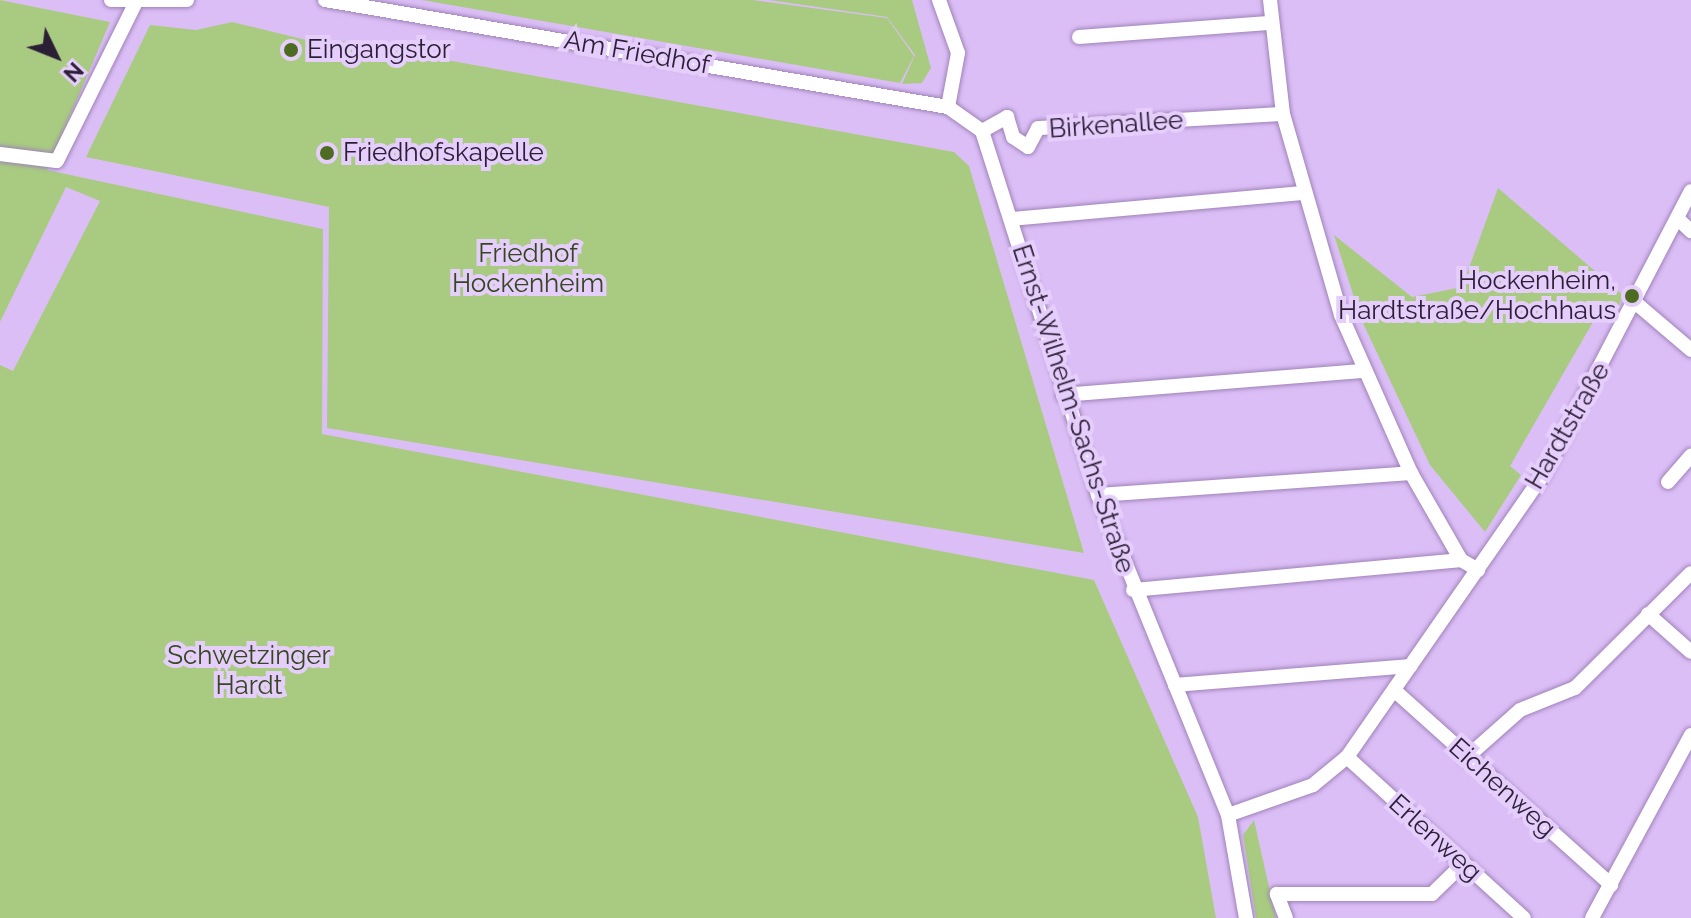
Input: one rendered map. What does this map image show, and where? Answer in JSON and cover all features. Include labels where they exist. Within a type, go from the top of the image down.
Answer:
[{"type":"street","points":[[111,0],[187,0]]},
{"type":"street","name":"Am Friedhof","points":[[325,0],[948,107]]},
{"type":"street","points":[[939,0],[958,53],[948,107],[982,131]]},
{"type":"street","points":[[1228,815],[1313,785],[1347,757],[1478,570],[1461,560],[1411,473],[1364,371],[1304,193],[1283,114],[1270,0]]},
{"type":"street","points":[[0,154],[57,161],[136,2]]},
{"type":"street","points":[[1079,37],[1271,23]]},
{"type":"street","name":"Birkenallee","points":[[982,131],[1007,117],[1013,137],[1028,147],[1038,128],[1283,114]]},
{"type":"street","name":"Ernst-Wilhelm-Sachs-Straße","points":[[982,131],[1063,395],[1098,495],[1133,590],[1228,815],[1246,918]]},
{"type":"street","name":"Hardtstraße","points":[[1478,570],[1543,475],[1637,304],[1691,191]]},
{"type":"street","points":[[1011,219],[1304,193]]},
{"type":"street","points":[[1678,219],[1691,231]]},
{"type":"street","points":[[1637,304],[1691,350]]},
{"type":"street","points":[[1063,395],[1364,371]]},
{"type":"street","points":[[1668,482],[1691,456]]},
{"type":"street","points":[[1098,495],[1411,473]]},
{"type":"street","points":[[1133,590],[1461,560]]},
{"type":"street","points":[[1466,758],[1520,710],[1575,688],[1691,573]]},
{"type":"street","points":[[1648,614],[1691,652]]},
{"type":"street","points":[[1175,685],[1410,666]]},
{"type":"street","name":"Eichenweg","points":[[1394,690],[1466,758],[1611,885]]},
{"type":"street","points":[[1592,918],[1691,735]]},
{"type":"street","name":"Erlenweg","points":[[1347,757],[1524,918]]},
{"type":"street","points":[[1286,918],[1277,894],[1432,894],[1463,864]]},
{"type":"green space","name":"Schwetzinger Hardt","points":[[0,0],[110,22],[47,170],[323,229],[322,434],[1094,580],[1198,817],[1216,918],[0,918],[0,365],[13,371],[100,201],[66,187],[0,322]]},
{"type":"green space","points":[[422,0],[752,0],[887,18],[914,56],[900,83]]},
{"type":"green space","points":[[769,0],[912,0],[931,68],[922,83],[902,84],[915,55],[887,17]]},
{"type":"green space","name":"Friedhof Hockenheim","points":[[232,22],[335,47],[342,41],[954,152],[969,166],[1084,553],[327,428],[329,207],[86,157],[150,25],[196,30]]},
{"type":"green space","points":[[1498,188],[1623,295],[1612,322],[1597,315],[1510,466],[1521,475],[1485,532],[1430,465],[1361,319],[1334,235],[1412,297],[1462,287]]},
{"type":"green space","points":[[1254,820],[1276,918],[1256,918],[1243,835]]},
{"type":"place","name":"Eingangstor","points":[[291,50]]},
{"type":"place","name":"Friedhofskapelle","points":[[327,153]]},
{"type":"place","name":"Hockenheim, Hardtstraße/Hochhaus","points":[[1632,296]]}]
